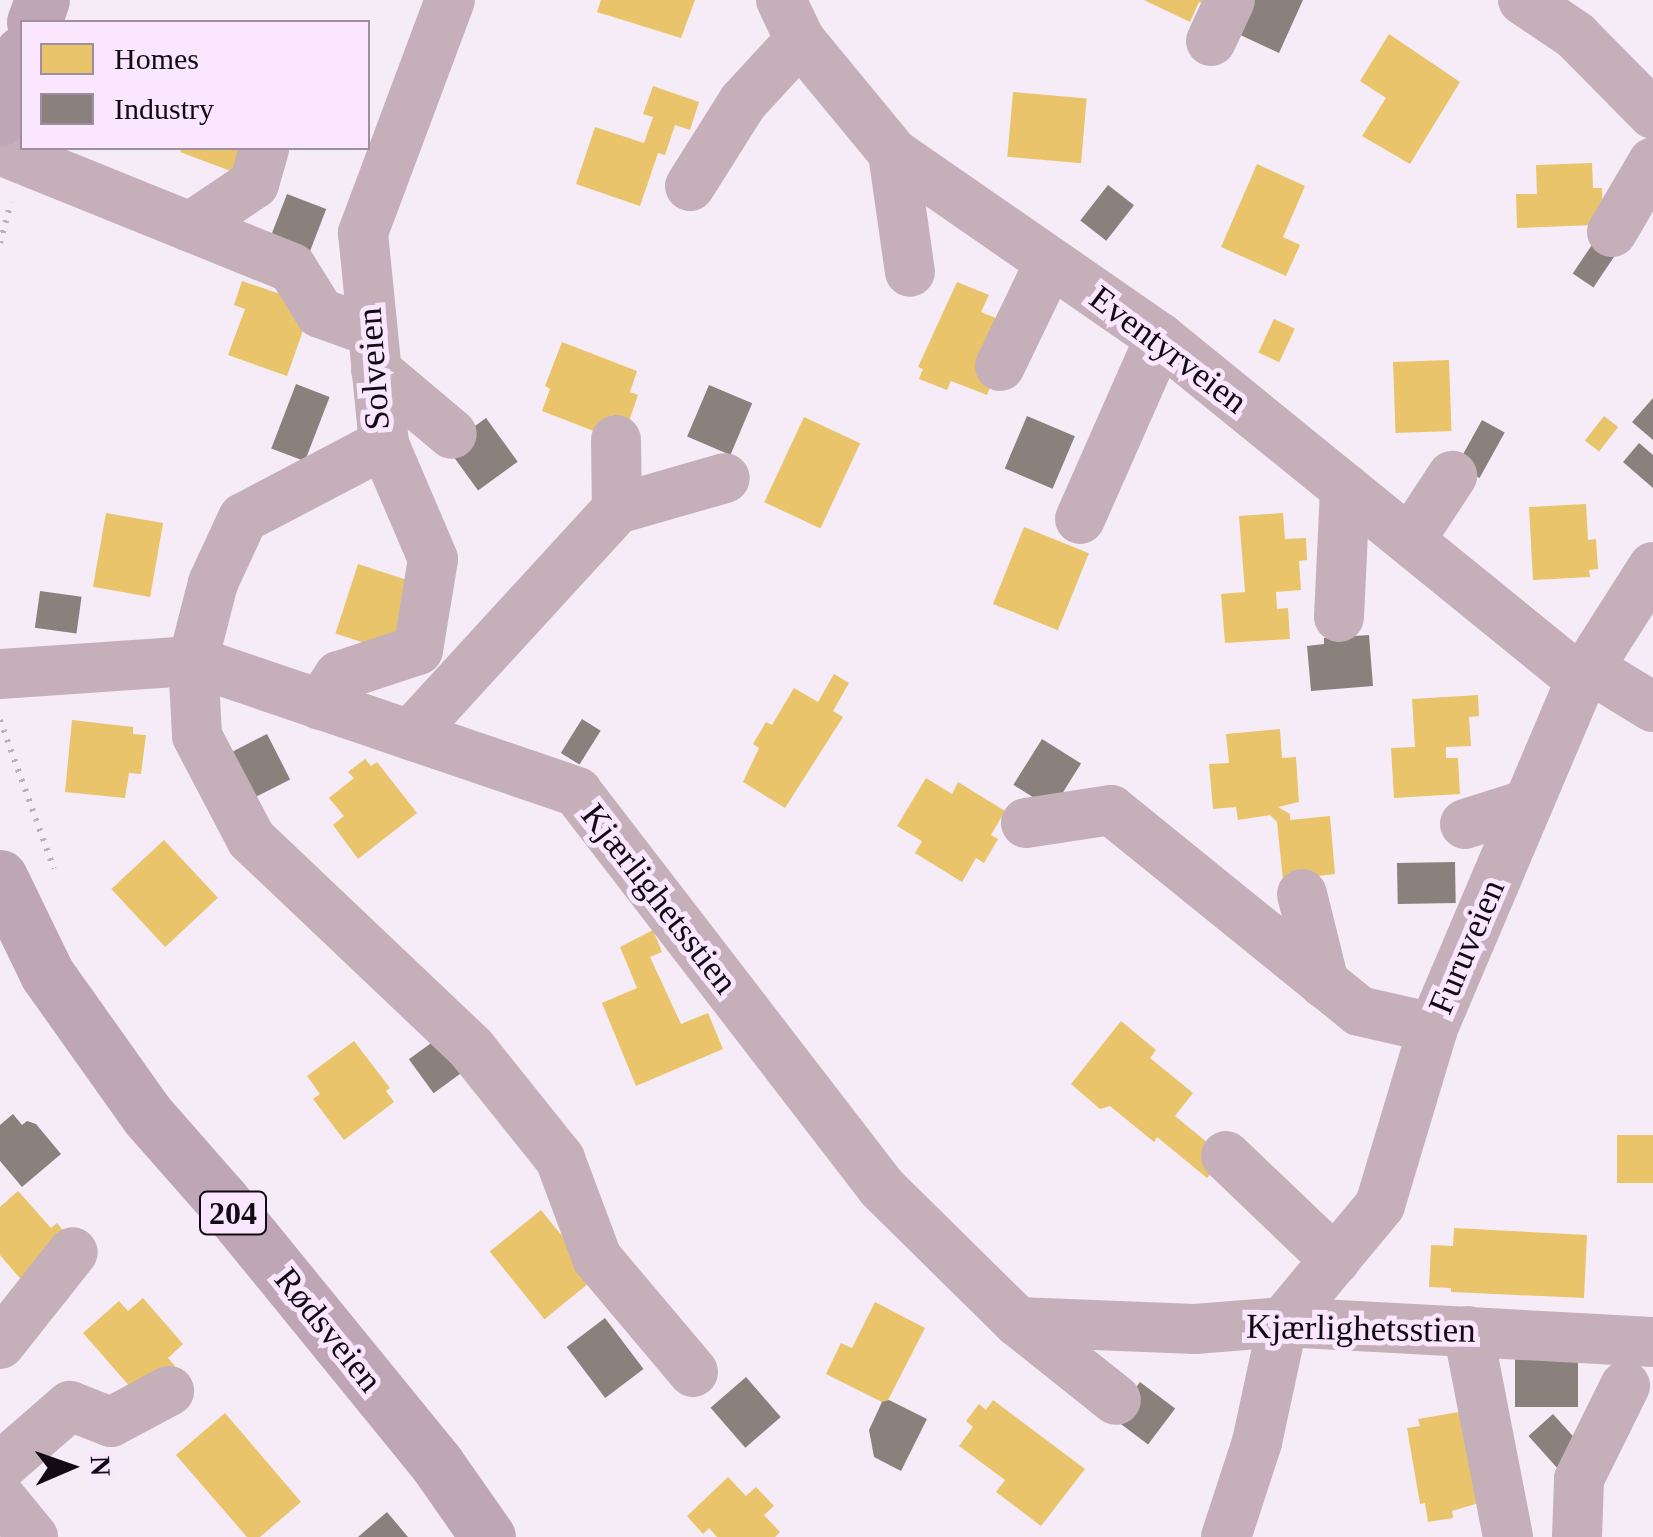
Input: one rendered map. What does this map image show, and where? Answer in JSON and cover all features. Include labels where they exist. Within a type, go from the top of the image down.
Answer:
[{"type":"highway","name":"Rødsveien","points":[[0,877],[48,974],[148,1116],[221,1198],[437,1464],[488,1537]]},
{"type":"street","name":"Solveien","points":[[192,661],[212,583],[243,518],[384,444],[363,233],[450,0]]},
{"type":"street","points":[[1523,0],[1586,18],[1653,114]]},
{"type":"street","points":[[690,186],[790,20]]},
{"type":"street","name":"Eventyrveien","points":[[790,20],[892,153],[1160,338],[1410,540],[1584,674],[1653,706]]},
{"type":"street","points":[[0,150],[292,268],[320,313],[374,350],[452,434]]},
{"type":"street","points":[[190,227],[254,184],[263,150]]},
{"type":"street","points":[[892,153],[910,272]]},
{"type":"street","points":[[1612,232],[1653,162]]},
{"type":"street","points":[[1000,366],[1050,262]]},
{"type":"street","points":[[1080,518],[1160,338]]},
{"type":"street","points":[[616,440],[618,509]]},
{"type":"street","points":[[320,705],[339,676],[418,650],[433,559],[384,444]]},
{"type":"street","points":[[1410,540],[1452,476]]},
{"type":"street","points":[[410,736],[618,509],[725,478]]},
{"type":"street","points":[[1339,617],[1345,488]]},
{"type":"street","name":"Furuveien","points":[[1283,1322],[1380,1205],[1433,1028],[1584,674],[1629,582]]},
{"type":"street","points":[[0,674],[192,661],[197,736],[251,839],[472,1049],[560,1160],[597,1258],[693,1372]]},
{"type":"street","name":"Kjærlighetsstien","points":[[192,661],[576,792],[881,1187],[1018,1322],[1195,1329],[1283,1322],[1468,1331],[1642,1367]]},
{"type":"street","points":[[1465,824],[1528,804]]},
{"type":"street","points":[[1026,823],[1111,810],[1359,1011],[1433,1028]]},
{"type":"street","points":[[1302,894],[1324,983]]},
{"type":"street","points":[[1226,1156],[1334,1260]]},
{"type":"street","points":[[0,1344],[73,1252]]},
{"type":"street","points":[[1018,1322],[1116,1400]]},
{"type":"street","points":[[1226,1537],[1257,1442],[1283,1322]]},
{"type":"street","points":[[1468,1331],[1508,1537]]},
{"type":"street","points":[[1577,1537],[1579,1479],[1642,1367]]},
{"type":"street","points":[[0,1467],[70,1406],[111,1422],[169,1391]]},
{"type":"street","points":[[0,1497],[33,1537]]},
{"type":"path","points":[[0,720],[61,886]]},
{"type":"building: Homes","points":[[601,0],[695,0],[681,38],[597,12]]},
{"type":"building: Homes","points":[[1144,0],[1211,0],[1208,7],[1199,2],[1190,22]]},
{"type":"building: Homes","points":[[1389,34],[1460,82],[1410,164],[1362,136],[1386,98],[1360,81]]},
{"type":"building: Homes","points":[[653,86],[699,102],[690,130],[675,125],[665,155],[658,153],[640,206],[576,184],[595,127],[644,143],[653,117],[643,114]]},
{"type":"building: Homes","points":[[1013,92],[1087,98],[1081,163],[1007,157]]},
{"type":"building: Homes","points":[[181,150],[245,150],[236,173]]},
{"type":"building: Homes","points":[[1592,163],[1593,188],[1602,188],[1603,217],[1594,225],[1517,228],[1516,194],[1537,194],[1536,165]]},
{"type":"building: Homes","points":[[1257,164],[1305,186],[1283,237],[1300,245],[1286,276],[1221,247]]},
{"type":"building: Homes","points":[[242,281],[312,305],[287,376],[228,355],[245,309],[234,305]]},
{"type":"building: Homes","points":[[957,282],[989,295],[981,312],[1015,326],[987,395],[951,381],[947,390],[919,379],[923,369],[918,367]]},
{"type":"building: Homes","points":[[1274,319],[1295,329],[1279,362],[1258,353]]},
{"type":"building: Homes","points":[[562,342],[637,371],[630,392],[638,395],[629,421],[611,415],[604,435],[542,411],[550,389],[545,386]]},
{"type":"building: Homes","points":[[1449,360],[1451,431],[1396,433],[1393,362]]},
{"type":"building: Homes","points":[[1604,416],[1618,427],[1599,452],[1585,440]]},
{"type":"building: Homes","points":[[804,417],[860,443],[820,528],[764,502]]},
{"type":"building: Homes","points":[[1586,504],[1588,540],[1596,539],[1598,569],[1589,570],[1590,577],[1533,580],[1529,507]]},
{"type":"building: Homes","points":[[106,513],[163,523],[150,597],[93,587]]},
{"type":"building: Homes","points":[[1283,513],[1285,539],[1306,538],[1307,560],[1299,561],[1301,590],[1276,592],[1277,609],[1288,608],[1290,639],[1225,643],[1221,594],[1245,592],[1239,516]]},
{"type":"building: Homes","points":[[1024,527],[1089,553],[1058,630],[993,604]]},
{"type":"building: Homes","points":[[358,564],[422,585],[399,654],[335,633]]},
{"type":"building: Homes","points":[[834,674],[849,683],[833,711],[843,717],[785,808],[743,782],[759,748],[753,744],[766,722],[772,725],[794,688],[818,702]]},
{"type":"building: Homes","points":[[1478,695],[1479,716],[1469,717],[1471,746],[1446,747],[1446,758],[1458,758],[1460,794],[1394,798],[1391,748],[1415,747],[1412,699]]},
{"type":"building: Homes","points":[[72,720],[133,727],[133,734],[146,735],[141,774],[129,773],[125,798],[65,792]]},
{"type":"building: Homes","points":[[1280,729],[1282,758],[1296,757],[1299,802],[1278,807],[1290,814],[1290,820],[1330,816],[1335,874],[1283,880],[1277,822],[1270,815],[1238,820],[1236,807],[1213,809],[1209,764],[1229,763],[1226,734]]},
{"type":"building: Homes","points":[[365,759],[371,766],[377,762],[417,813],[358,859],[333,825],[344,816],[329,798],[354,778],[348,772]]},
{"type":"building: Homes","points":[[926,778],[952,794],[958,782],[1005,811],[991,835],[998,839],[984,863],[976,858],[962,882],[915,853],[922,841],[897,826]]},
{"type":"building: Homes","points":[[164,840],[218,898],[165,947],[111,889]]},
{"type":"building: Homes","points":[[653,930],[662,952],[650,957],[681,1024],[708,1013],[723,1049],[636,1086],[602,1003],[637,988],[620,947]]},
{"type":"building: Homes","points":[[1121,1021],[1156,1050],[1150,1058],[1193,1093],[1175,1116],[1225,1157],[1207,1178],[1157,1137],[1154,1142],[1110,1106],[1100,1109],[1071,1084]]},
{"type":"building: Homes","points":[[354,1041],[390,1088],[386,1091],[394,1102],[344,1140],[313,1099],[320,1094],[307,1076]]},
{"type":"building: Homes","points":[[1617,1135],[1653,1135],[1653,1183],[1617,1183]]},
{"type":"building: Homes","points":[[18,1191],[51,1228],[57,1223],[70,1239],[24,1283],[0,1255],[0,1207]]},
{"type":"building: Homes","points":[[541,1210],[596,1278],[544,1319],[490,1252]]},
{"type":"building: Homes","points":[[1454,1228],[1587,1235],[1584,1298],[1451,1292],[1451,1288],[1429,1287],[1431,1245],[1453,1246]]},
{"type":"building: Homes","points":[[143,1298],[183,1344],[168,1358],[175,1366],[139,1397],[83,1333],[119,1301],[128,1311]]},
{"type":"building: Homes","points":[[875,1302],[925,1328],[886,1404],[826,1374],[841,1343],[852,1348]]},
{"type":"building: Homes","points":[[993,1400],[1085,1469],[1041,1526],[996,1492],[1005,1480],[959,1446],[973,1427],[966,1421],[979,1404],[986,1410]]},
{"type":"building: Homes","points":[[1476,1409],[1492,1499],[1452,1511],[1453,1518],[1428,1522],[1425,1503],[1420,1504],[1407,1428],[1420,1426],[1418,1419]]},
{"type":"building: Homes","points":[[225,1413],[301,1502],[260,1537],[247,1537],[176,1455]]},
{"type":"building: Homes","points":[[728,1477],[746,1496],[756,1487],[774,1506],[764,1515],[780,1532],[775,1537],[717,1537],[709,1528],[703,1534],[687,1516]]},
{"type":"building: Industry","points":[[1251,0],[1303,0],[1279,53],[1236,33]]},
{"type":"building: Industry","points":[[1108,185],[1134,205],[1106,241],[1080,220]]},
{"type":"building: Industry","points":[[287,194],[326,209],[310,252],[271,237]]},
{"type":"building: Industry","points":[[1604,227],[1625,241],[1593,287],[1573,273]]},
{"type":"building: Industry","points":[[296,384],[330,397],[305,461],[271,448]]},
{"type":"building: Industry","points":[[709,385],[752,403],[730,455],[687,437]]},
{"type":"building: Industry","points":[[1653,398],[1653,440],[1632,422]]},
{"type":"building: Industry","points":[[1027,416],[1075,436],[1053,489],[1005,468]]},
{"type":"building: Industry","points":[[486,418],[518,462],[478,490],[446,447]]},
{"type":"building: Industry","points":[[1482,420],[1505,433],[1480,478],[1457,465]]},
{"type":"building: Industry","points":[[1639,443],[1653,455],[1653,488],[1623,462]]},
{"type":"building: Industry","points":[[40,591],[82,597],[76,633],[35,628]]},
{"type":"building: Industry","points":[[1369,635],[1373,686],[1311,691],[1307,646],[1324,644],[1324,638]]},
{"type":"building: Industry","points":[[582,719],[601,731],[579,765],[561,753]]},
{"type":"building: Industry","points":[[267,734],[290,779],[249,800],[226,755]]},
{"type":"building: Industry","points":[[1042,739],[1081,763],[1052,809],[1013,785]]},
{"type":"building: Industry","points":[[1455,862],[1456,903],[1398,904],[1397,863]]},
{"type":"building: Industry","points":[[438,1038],[463,1072],[434,1093],[409,1059]]},
{"type":"building: Industry","points":[[13,1114],[22,1125],[27,1121],[36,1124],[61,1154],[22,1187],[0,1161],[0,1125]]},
{"type":"building: Industry","points":[[605,1318],[644,1369],[605,1398],[567,1347]]},
{"type":"building: Industry","points":[[1515,1359],[1578,1359],[1578,1407],[1515,1407]]},
{"type":"building: Industry","points":[[746,1377],[781,1417],[745,1448],[711,1408]]},
{"type":"building: Industry","points":[[1140,1382],[1175,1408],[1148,1444],[1113,1418]]},
{"type":"building: Industry","points":[[889,1400],[927,1419],[901,1471],[874,1457],[869,1430],[882,1402]]},
{"type":"building: Industry","points":[[1553,1414],[1581,1445],[1557,1467],[1528,1436]]},
{"type":"building: Industry","points":[[387,1512],[408,1537],[358,1537]]}]
